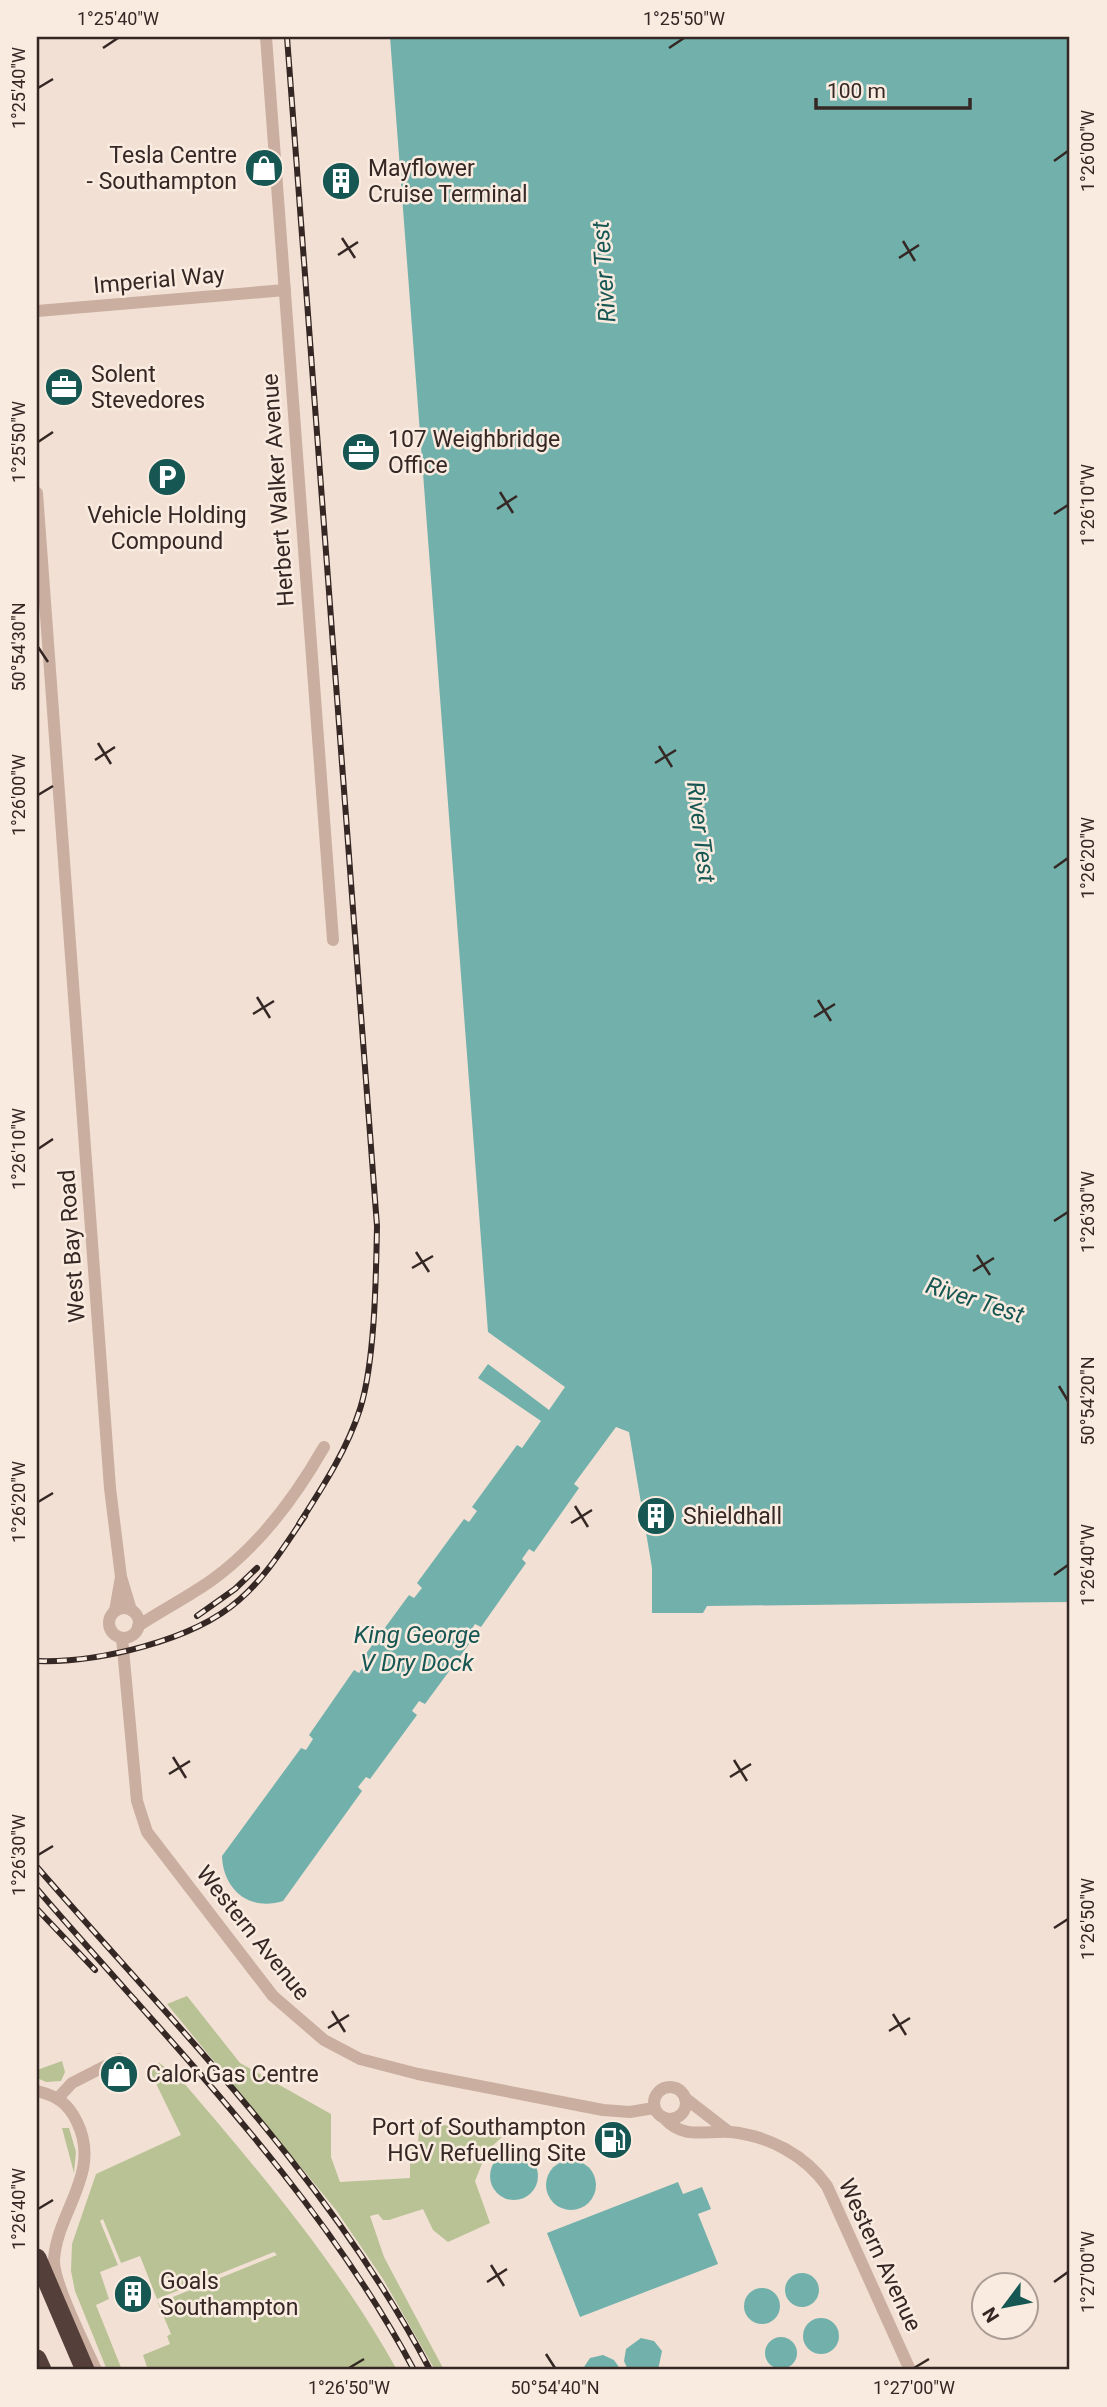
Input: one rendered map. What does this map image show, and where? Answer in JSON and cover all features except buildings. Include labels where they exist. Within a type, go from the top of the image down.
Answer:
[{"type":"highway","points":[[37,2258],[85,2370]]},
{"type":"highway","points":[[37,2359],[42,2370]]},
{"type":"street","name":"Herbert Walker Avenue","points":[[266,37],[333,940]]},
{"type":"street","name":"Imperial Way","points":[[37,311],[285,290]]},
{"type":"street","name":"West Bay Road","points":[[37,493],[110,1488],[121,1577],[132,1611]]},
{"type":"street","points":[[163,1609],[115,1611],[109,1619],[110,1629],[122,1637],[134,1634],[138,1626],[214,1579],[241,1555],[293,1494],[324,1447]]},
{"type":"street","name":"West Bay Road","points":[[115,1611],[121,1577]]},
{"type":"street","points":[[132,1611],[138,1626]]},
{"type":"street","name":"Western Avenue","points":[[122,1637],[137,1801],[146,1832],[273,1996],[298,2020],[324,2040],[360,2059],[418,2074],[617,2112],[654,2108]]},
{"type":"street","points":[[58,2098],[72,2083],[119,2059]]},
{"type":"street","points":[[666,2087],[676,2088],[729,2132],[680,2132],[654,2108],[654,2097],[666,2087]]},
{"type":"street","points":[[37,2091],[67,2104],[80,2128],[85,2158],[82,2184],[54,2260],[59,2279],[96,2370]]},
{"type":"street","points":[[665,2119],[680,2117],[685,2108],[685,2098]]},
{"type":"street","name":"Western Avenue","points":[[729,2132],[773,2143],[815,2169],[827,2186],[910,2370]]},
{"type":"green space","points":[[187,1996],[240,2063],[331,2114],[331,2157],[340,2182],[410,2178],[410,2144],[418,2144],[420,2120],[502,2137],[487,2151],[475,2181],[490,2223],[448,2242],[433,2230],[423,2209],[389,2220],[383,2220],[378,2214],[370,2216],[384,2257],[444,2370],[435,2370],[383,2279],[336,2210],[167,2004]]},
{"type":"green space","points":[[62,2061],[65,2072],[61,2081],[46,2082],[37,2078],[37,2070]]},
{"type":"green space","points":[[159,2063],[178,2076],[295,2218],[349,2292],[397,2370],[148,2370],[143,2355],[170,2344],[167,2336],[171,2334],[158,2303],[277,2255],[274,2252],[157,2299],[140,2256],[121,2263],[103,2219],[100,2221],[118,2265],[100,2272],[109,2299],[96,2305],[122,2370],[107,2370],[75,2291],[71,2271],[72,2244],[96,2174],[181,2135],[148,2067]]},
{"type":"green space","points":[[62,2128],[69,2128],[76,2152],[74,2173]]},
{"type":"water","points":[[390,37],[1070,37],[1070,1602],[707,1606],[703,1613],[652,1613],[652,1568],[629,1432],[616,1427],[574,1484],[579,1488],[534,1552],[529,1549],[522,1559],[526,1563],[481,1627],[475,1624],[467,1636],[472,1640],[425,1704],[419,1701],[412,1711],[417,1715],[370,1779],[366,1777],[358,1787],[362,1791],[283,1901],[271,1904],[259,1903],[240,1895],[227,1879],[222,1856],[301,1748],[306,1750],[313,1739],[309,1735],[354,1670],[359,1673],[366,1663],[362,1659],[409,1595],[414,1598],[422,1588],[417,1583],[464,1519],[469,1522],[477,1511],[472,1507],[517,1445],[522,1448],[541,1421],[478,1378],[488,1364],[549,1410],[565,1387],[488,1332]]},
{"type":"water","points":[[514,2152],[531,2159],[538,2176],[531,2193],[514,2200],[497,2193],[490,2176],[497,2159]]},
{"type":"water","points":[[571,2160],[588,2168],[596,2185],[588,2202],[571,2210],[554,2202],[546,2185],[554,2168]]},
{"type":"water","points":[[678,2182],[683,2194],[702,2187],[711,2209],[698,2214],[718,2264],[580,2317],[547,2233]]},
{"type":"water","points":[[802,2273],[814,2278],[819,2290],[814,2302],[802,2307],[790,2302],[785,2290],[790,2278]]},
{"type":"water","points":[[762,2288],[774,2294],[780,2306],[774,2318],[762,2324],[750,2318],[744,2306],[750,2294]]},
{"type":"water","points":[[821,2318],[834,2323],[839,2336],[834,2349],[821,2354],[808,2349],[803,2336],[808,2323]]},
{"type":"water","points":[[781,2337],[793,2341],[797,2353],[793,2365],[781,2369],[769,2365],[765,2353],[769,2341]]},
{"type":"water","points":[[641,2338],[654,2341],[662,2351],[658,2370],[628,2370],[624,2361],[626,2349]]},
{"type":"water","points":[[603,2355],[614,2360],[621,2370],[582,2370],[590,2358]]},
{"type":"railway","points":[[287,37],[377,1226],[372,1344],[365,1390],[355,1424],[341,1454],[299,1524]]},
{"type":"railway","points":[[37,1661],[61,1661],[115,1653],[143,1647],[196,1627],[220,1614],[249,1591],[275,1560],[305,1516]]},
{"type":"railway","points":[[197,1616],[235,1589],[257,1568]]},
{"type":"railway","points":[[37,1867],[197,2047],[299,2169],[390,2300],[430,2370]]},
{"type":"railway","points":[[37,1889],[189,2061],[287,2179],[333,2240],[375,2303],[414,2370]]},
{"type":"railway","points":[[37,1909],[95,1970]]},
{"type":"place","name":"Tesla Centre - Southampton","points":[[264,168]]},
{"type":"place","name":"Mayflower Cruise Terminal","points":[[341,181]]},
{"type":"place","name":"Solent Stevedores","points":[[64,387]]},
{"type":"place","name":"107 Weighbridge Office","points":[[361,452]]},
{"type":"place","name":"Vehicle Holding Compound","points":[[167,477]]},
{"type":"place","name":"Shieldhall","points":[[656,1516]]},
{"type":"place","name":"Calor Gas Centre","points":[[119,2074]]},
{"type":"place","name":"Port of Southampton HGV Refuelling Site","points":[[613,2140]]},
{"type":"place","name":"Goals Southampton","points":[[133,2294]]},
{"type":"water label","name":"River Test","points":[[604,272]]},
{"type":"water label","name":"River Test","points":[[701,832]]},
{"type":"water label","name":"River Test","points":[[975,1300]]},
{"type":"water label","name":"King George V Dry Dock","points":[[417,1649]]}]
